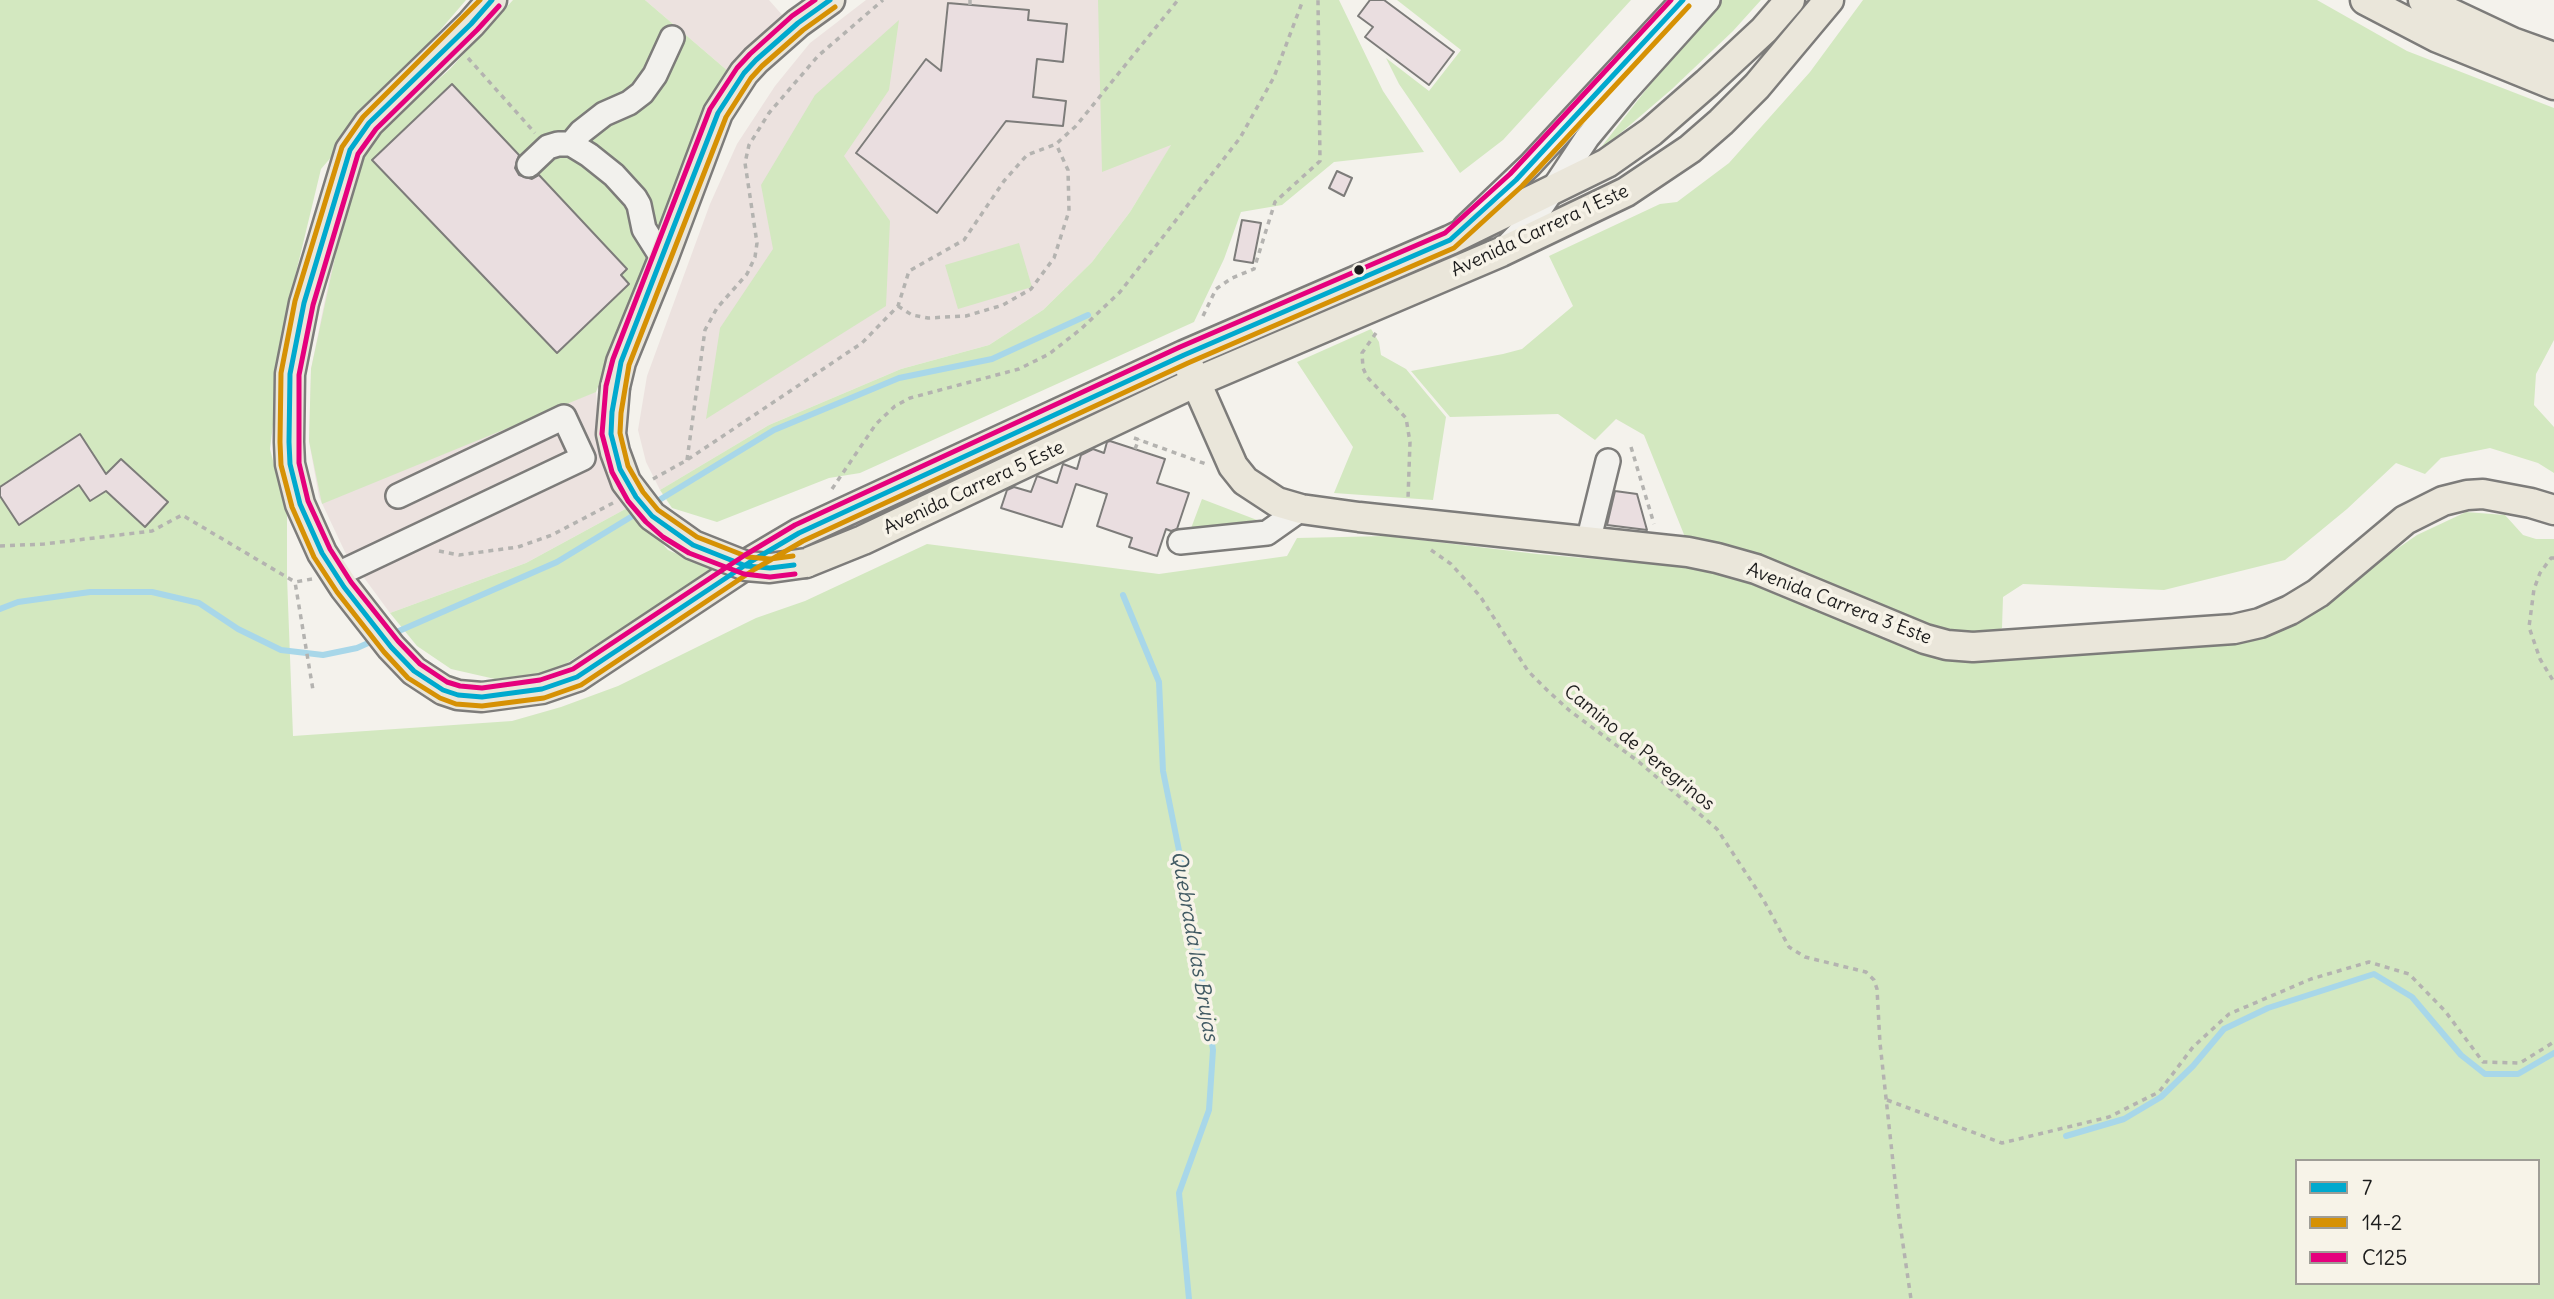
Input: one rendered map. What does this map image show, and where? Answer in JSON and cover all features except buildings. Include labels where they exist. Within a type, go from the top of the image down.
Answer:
[{"type":"main road","name":"Avenida Carrera 5 Este","points":[[492,0],[369,124],[351,150],[304,303],[290,374],[290,464],[300,504],[322,553],[391,647],[430,683],[458,695],[482,697],[524,693],[561,684],[594,667],[788,539],[1184,355]]},
{"type":"main road","name":"Avenida Carrera 5 Este","points":[[830,0],[769,48],[744,72],[718,113],[621,362],[615,387],[611,434],[626,482],[652,516],[693,545],[746,566],[770,568],[806,563],[863,540],[1196,382]]},
{"type":"main road","name":"Avenida Carrera 1 Este","points":[[1184,355],[1450,240],[1607,163],[1651,132],[1738,55],[1790,0]]},
{"type":"main road","name":"Avenida Carrera 1 Este","points":[[1196,382],[1502,252],[1626,192],[1690,149],[1721,122],[1757,86],[1829,0]]},
{"type":"main road","points":[[2365,0],[2438,38],[2554,85]]},
{"type":"main road","points":[[2423,0],[2512,42],[2554,57]]},
{"type":"main road","name":"Avenida Carrera 3 Este","points":[[1184,355],[1233,466],[1245,481],[1277,502],[1301,509],[1717,558],[1756,569],[1925,639],[1947,645],[1973,647],[2206,632],[2247,626],[2290,610],[2318,593],[2405,520],[2443,500],[2483,494],[2554,510]]},
{"type":"street","points":[[1450,240],[1523,173],[1683,0]]},
{"type":"street","points":[[1502,252],[1533,219],[1595,128],[1708,0]]},
{"type":"street","points":[[529,165],[604,114],[629,103],[642,93],[655,75],[672,38]]},
{"type":"street","points":[[560,146],[589,155],[625,186],[639,205],[644,229],[663,259]]},
{"type":"street","points":[[336,575],[583,458],[564,417],[397,496]]},
{"type":"street","points":[[1588,542],[1608,461]]},
{"type":"street","points":[[1180,542],[1267,533],[1301,509]]},
{"type":"path","points":[[687,460],[705,330],[717,308],[747,274],[755,257],[757,243],[745,163],[749,145],[769,113],[818,56],[883,0]]},
{"type":"path","points":[[644,484],[687,460],[862,343],[898,306],[909,271],[964,240],[1004,181],[1027,155],[1056,144],[1095,105],[1178,0]]},
{"type":"path","points":[[830,492],[876,424],[895,406],[910,398],[1019,369],[1049,354],[1119,292],[1240,138],[1274,77],[1303,0]]},
{"type":"path","points":[[1203,316],[1216,289],[1232,278],[1254,269],[1275,202],[1320,161],[1318,0]]},
{"type":"path","points":[[453,41],[560,146]]},
{"type":"path","points":[[898,306],[912,315],[928,318],[965,316],[1003,305],[1031,289],[1054,258],[1069,211],[1068,170],[1056,144]]},
{"type":"path","points":[[1377,331],[1362,353],[1363,368],[1367,377],[1406,418],[1410,442],[1407,522]]},
{"type":"path","points":[[1127,436],[1214,467]]},
{"type":"path","points":[[1135,449],[1139,439]]},
{"type":"path","points":[[1632,447],[1661,550]]},
{"type":"path","points":[[417,537],[441,552],[453,555],[518,547],[552,535],[615,502]]},
{"type":"path","points":[[0,546],[84,540],[152,531],[182,516],[295,582],[336,575]]},
{"type":"path","name":"Camino de Peregrinos","points":[[1407,522],[1426,545],[1451,564],[1480,596],[1528,671],[1570,711],[1639,762],[1717,829],[1763,900],[1789,947],[1805,957],[1866,972],[1874,979],[1910,1299]]},
{"type":"path","points":[[2554,558],[2551,558],[2540,573],[2534,589],[2529,627],[2540,659],[2554,682]]},
{"type":"path","points":[[295,582],[313,690]]},
{"type":"path","points":[[1886,1100],[2002,1143],[2109,1117],[2159,1092],[2193,1046],[2229,1014],[2311,979],[2369,962],[2409,974],[2445,1011],[2483,1062],[2520,1063],[2554,1042]]},
{"type":"shaded area","points":[[645,0],[769,0],[784,17],[729,72]]},
{"type":"shaded area","points":[[866,0],[1237,0],[1172,144],[1130,212],[1092,262],[1043,310],[989,345],[901,369],[769,425],[660,490],[646,462],[638,430],[647,376],[710,204],[737,144],[775,86],[810,43]]},
{"type":"shaded area","points":[[333,260],[596,392],[601,458],[629,507],[526,563],[390,613],[345,552],[319,497],[309,441],[311,369]]},
{"type":"green space","points":[[0,0],[466,0],[321,169],[287,310],[270,449],[287,515],[293,736],[512,721],[561,707],[618,686],[756,618],[805,601],[927,544],[1159,574],[1287,556],[1297,538],[1387,536],[1537,554],[1699,568],[1789,595],[1874,633],[2138,641],[2342,587],[2417,535],[2466,512],[2505,515],[2523,535],[2536,539],[2554,539],[2554,1299],[0,1299]]},
{"type":"green space","points":[[513,0],[645,0],[729,72],[698,122],[596,392],[322,504],[309,441],[311,369],[353,174],[381,130],[450,69]]},
{"type":"green space","points":[[1098,0],[1339,0],[1383,91],[1424,152],[1334,162],[1282,205],[1241,212],[1224,259],[1194,322],[860,473],[829,478],[717,522],[672,508],[660,490],[769,425],[901,369],[989,345],[1043,310],[1092,262],[1130,212],[1171,145],[1102,172]]},
{"type":"green space","points":[[1397,0],[1631,0],[1503,140],[1460,173],[1399,84],[1386,58],[1429,91],[1461,50]]},
{"type":"green space","points":[[1722,0],[1761,0],[1733,31],[1672,89],[1595,155],[1663,68]]},
{"type":"green space","points":[[1863,0],[2317,0],[2407,51],[2554,108],[2554,340],[2536,374],[2534,405],[2554,427],[2554,473],[2538,463],[2490,448],[2441,458],[2425,474],[2396,463],[2347,509],[2285,560],[2164,590],[2023,584],[2003,597],[2002,628],[1974,641],[1951,635],[1771,561],[1685,537],[1644,435],[1616,419],[1595,440],[1558,414],[1450,417],[1411,371],[1522,349],[1573,306],[1549,256],[1660,204],[1677,202],[1729,163],[1810,72]]},
{"type":"green space","points":[[899,20],[889,90],[844,156],[890,221],[886,306],[706,419],[720,328],[773,249],[761,185],[815,95]]},
{"type":"green space","points":[[1019,243],[1032,287],[958,309],[945,265]]},
{"type":"green space","points":[[1371,329],[1379,342],[1381,355],[1406,369],[1446,417],[1433,500],[1334,493],[1353,447],[1297,362]]},
{"type":"green space","points":[[1202,499],[1257,520],[1190,531]]},
{"type":"green space","points":[[629,507],[668,550],[714,570],[553,672],[495,679],[451,669],[417,646],[390,613],[526,563]]},
{"type":"waterway","points":[[651,505],[774,430],[899,378],[992,359],[1088,315]]},
{"type":"waterway","points":[[392,634],[557,562],[639,512]]},
{"type":"waterway","points":[[0,609],[18,602],[90,592],[152,592],[199,603],[238,629],[281,650],[323,655],[357,648],[375,640]]},
{"type":"waterway","name":"Quebrada las Brujas","points":[[1123,595],[1159,682],[1163,771],[1191,910],[1213,1050],[1209,1110],[1179,1193],[1189,1299]]},
{"type":"waterway","points":[[2066,1136],[2124,1119],[2161,1097],[2193,1066],[2224,1029],[2268,1008],[2374,974],[2412,997],[2461,1055],[2485,1074],[2518,1074],[2554,1053]]},
{"type":"transit line","name":"14-2","points":[[480,0],[363,117],[342,147],[295,301],[281,373],[280,442],[281,465],[292,507],[314,557],[337,592],[408,678],[440,698],[456,704],[482,706],[544,698],[581,685],[755,569],[803,541],[1188,363],[1454,248],[1522,186],[1689,6]]},
{"type":"transit line","name":"7","points":[[492,0],[471,24],[369,123],[350,150],[304,303],[290,374],[289,442],[290,464],[300,504],[322,553],[344,587],[391,647],[414,671],[443,690],[458,695],[482,697],[542,689],[577,677],[750,562],[799,533],[1184,355],[1450,240],[1516,180],[1683,0]]},
{"type":"transit line","name":"C125","points":[[795,574],[770,577],[744,574],[689,553],[663,537],[628,501],[612,472],[602,434],[606,386],[613,359],[710,109],[737,68],[750,54],[792,16],[815,0]]},
{"type":"transit line","name":"7","points":[[794,565],[770,568],[746,566],[693,545],[652,516],[636,497],[620,469],[611,434],[612,412],[621,362],[718,113],[744,73],[756,60],[798,23],[830,0]]},
{"type":"transit line","name":"C125","points":[[499,6],[376,129],[358,154],[313,305],[299,375],[299,463],[308,501],[330,549],[351,582],[420,664],[447,682],[482,688],[540,680],[573,669],[795,525],[1180,347],[1445,233],[1510,174],[1671,0]]},
{"type":"transit line","name":"14-2","points":[[793,556],[770,559],[748,557],[697,537],[658,510],[643,492],[628,466],[620,433],[621,413],[629,365],[726,117],[762,66],[803,30],[835,7]]}]
